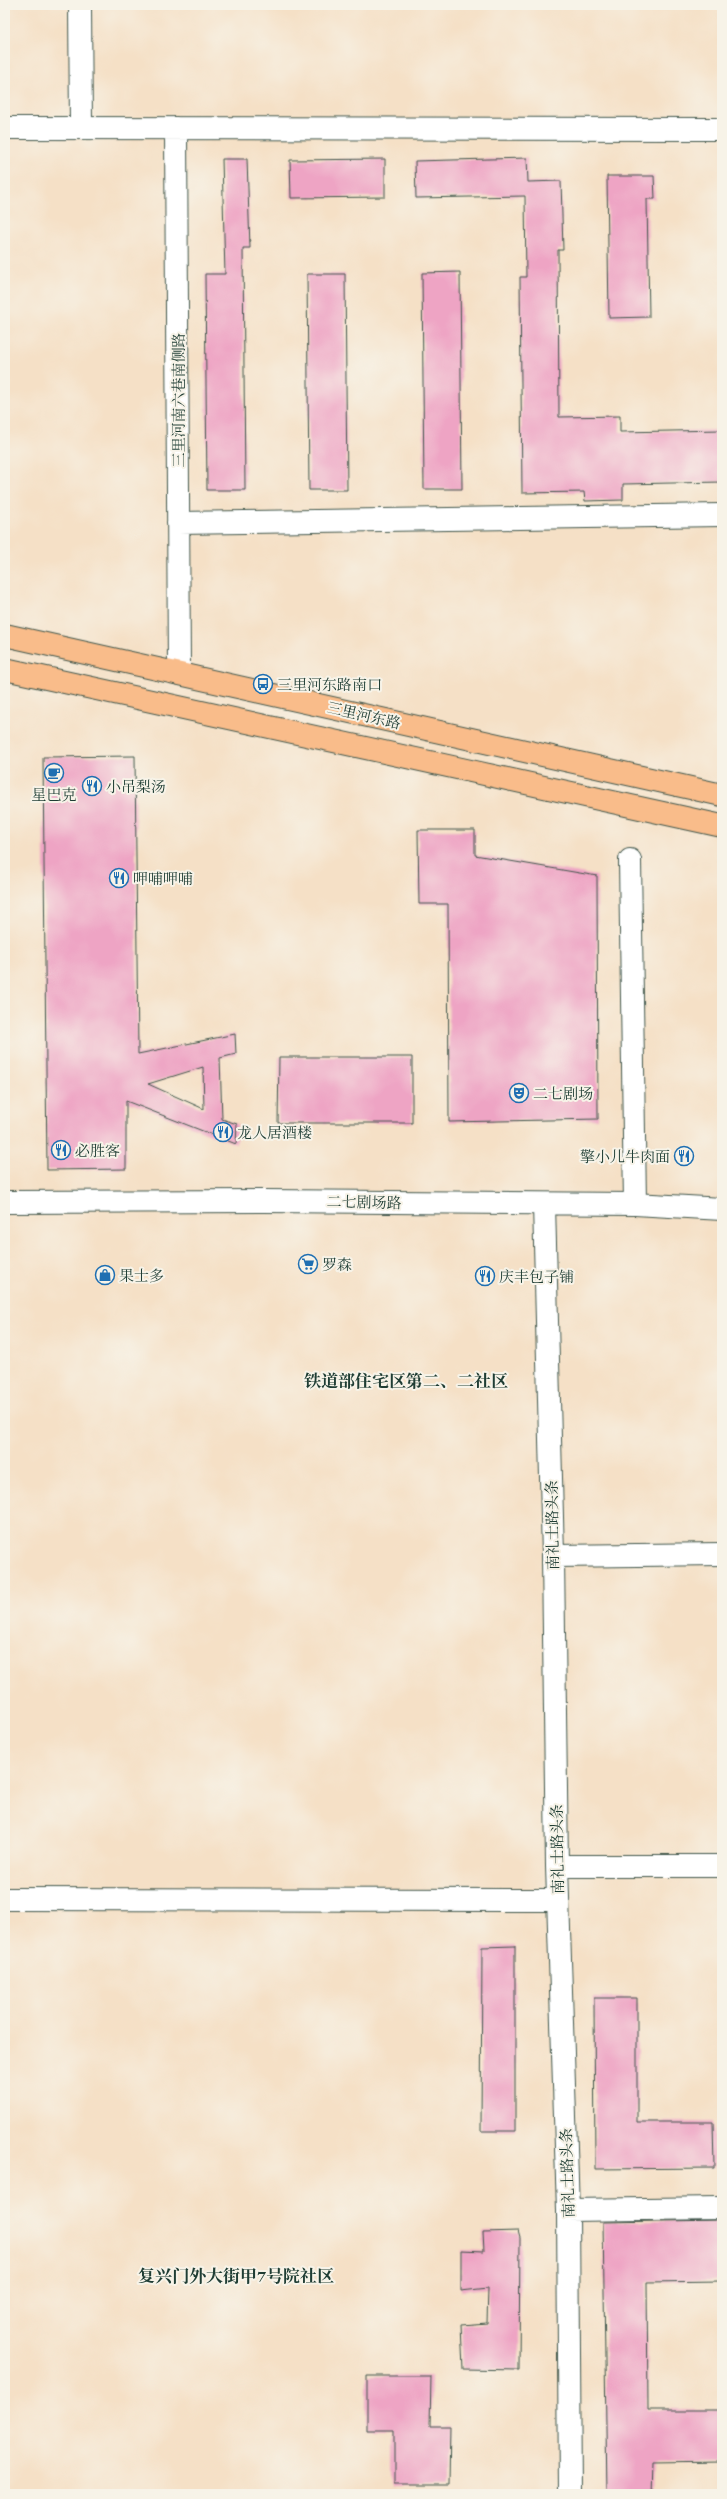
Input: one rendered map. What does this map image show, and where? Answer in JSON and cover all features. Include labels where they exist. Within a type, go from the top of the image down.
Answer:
[{"type":"main road","name":"三里河东路","points":[[5,635],[722,795]]},
{"type":"main road","name":"三里河东路","points":[[5,669],[722,826]]},
{"type":"street","points":[[80,5],[81,127]]},
{"type":"street","points":[[5,128],[722,129]]},
{"type":"street","name":"三里河南六巷南侧路","points":[[176,128],[179,673]]},
{"type":"street","points":[[178,523],[722,515]]},
{"type":"street","points":[[630,860],[635,1204]]},
{"type":"street","name":"二七剧场路","points":[[5,1202],[264,1201],[635,1204],[722,1209]]},
{"type":"street","name":"南礼士路头条","points":[[544,1204],[554,1556],[557,1866],[568,2210],[570,2494]]},
{"type":"street","points":[[554,1556],[722,1554]]},
{"type":"street","points":[[557,1866],[722,1866]]},
{"type":"street","points":[[5,1899],[558,1900]]},
{"type":"street","points":[[568,2210],[722,2208]]},
{"type":"building","points":[[527,158],[528,182],[561,181],[563,250],[558,250],[559,417],[620,416],[620,432],[722,430],[722,482],[623,484],[623,500],[585,501],[584,492],[522,493],[520,277],[526,277],[525,196],[416,198],[415,161]]},
{"type":"building","points":[[222,159],[247,159],[250,248],[243,248],[245,490],[207,490],[205,274],[225,274]]},
{"type":"building","points":[[385,159],[385,197],[291,198],[290,160]]},
{"type":"building","points":[[607,176],[654,176],[655,199],[647,199],[649,317],[609,318]]},
{"type":"building","points":[[460,272],[462,489],[424,489],[422,273]]},
{"type":"building","points":[[307,274],[345,274],[347,490],[309,490]]},
{"type":"building","points":[[135,756],[138,1054],[235,1034],[236,1054],[220,1058],[222,1119],[237,1124],[236,1144],[126,1101],[126,1169],[47,1170],[43,757]],"holes":[[[203,1067],[204,1109],[148,1084]]]},
{"type":"building","points":[[418,830],[475,830],[475,855],[597,876],[598,1119],[449,1122],[448,904],[419,904]]},
{"type":"building","points":[[279,1057],[412,1057],[412,1123],[278,1123]]},
{"type":"building","points":[[515,1946],[515,2131],[481,2131],[482,1947]]},
{"type":"building","points":[[594,1998],[637,1998],[637,2122],[713,2122],[714,2168],[595,2169]]},
{"type":"building","points":[[722,2220],[722,2281],[647,2282],[648,2410],[722,2410],[722,2461],[653,2462],[652,2494],[607,2494],[603,2222]]},
{"type":"building","points":[[518,2231],[520,2238],[519,2370],[463,2369],[461,2325],[487,2323],[488,2288],[461,2291],[461,2250],[484,2251],[483,2232]]},
{"type":"building","points":[[367,2376],[431,2376],[430,2426],[450,2426],[449,2484],[394,2484],[394,2430],[367,2430]]},
{"type":"place","name":"三里河东路南口","points":[[263,684]]},
{"type":"place","name":"星巴克","points":[[54,773]]},
{"type":"place","name":"小吊梨汤","points":[[92,786]]},
{"type":"place","name":"呷哺呷哺","points":[[119,878]]},
{"type":"place","name":"二七剧场","points":[[519,1093]]},
{"type":"place","name":"龙人居酒楼","points":[[223,1132]]},
{"type":"place","name":"必胜客","points":[[61,1150]]},
{"type":"place","name":"擎小儿牛肉面","points":[[684,1156]]},
{"type":"place","name":"罗森","points":[[308,1264]]},
{"type":"place","name":"果士多","points":[[105,1275]]},
{"type":"place","name":"庆丰包子铺","points":[[485,1276]]},
{"type":"district","name":"铁道部住宅区第二、二社区","points":[[406,1381]]},
{"type":"district","name":"复兴门外大街甲7号院社区","points":[[236,2276]]}]
